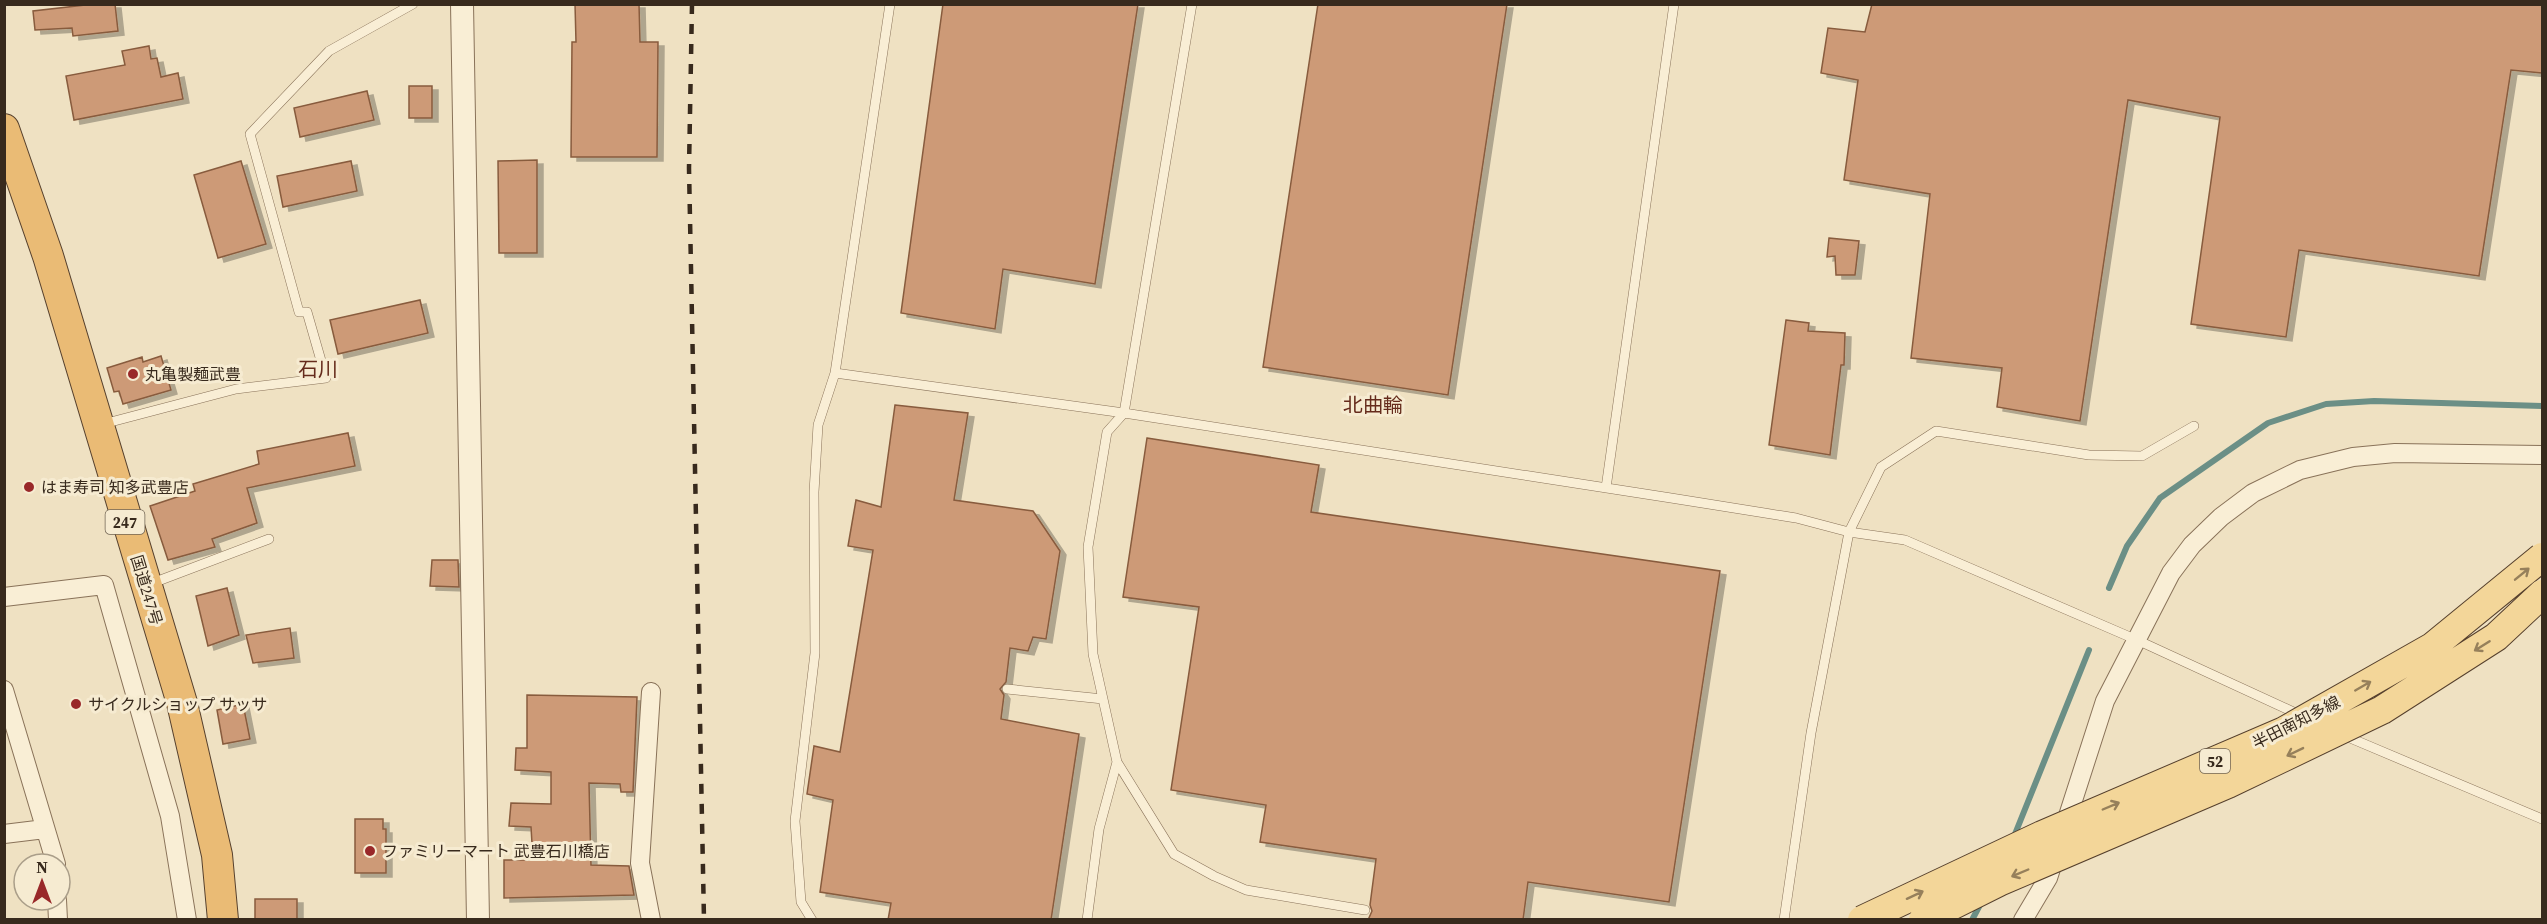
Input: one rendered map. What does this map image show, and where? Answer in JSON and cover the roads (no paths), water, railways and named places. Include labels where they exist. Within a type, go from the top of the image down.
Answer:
[{"type":"highway","name":"国道247号","points":[[4,129],[48,256],[182,704],[217,855],[223,920]]},
{"type":"main road","name":"半田南知多線","points":[[1862,920],[2042,835],[2284,731],[2432,647],[2542,557]]},
{"type":"main road","name":"半田南知多線","points":[[1923,920],[1999,882],[2228,784],[2382,710],[2496,637],[2542,594]]},
{"type":"street","points":[[462,4],[478,920]]},
{"type":"street","points":[[2022,920],[2048,878],[2105,701],[2171,573],[2192,545],[2221,517],[2253,493],[2300,470],[2353,457],[2395,453],[2542,455]]},
{"type":"street","points":[[4,597],[104,585],[170,816],[187,920]]},
{"type":"street","points":[[4,690],[8,713],[52,852]]},
{"type":"street","points":[[651,692],[640,863],[651,920]]},
{"type":"street","points":[[4,834],[45,829]]},
{"type":"lane","points":[[98,426],[236,389],[326,378],[308,312],[299,312],[250,134],[329,51],[413,4]]},
{"type":"lane","points":[[812,920],[801,902],[795,821],[815,653],[814,492],[818,425],[835,373],[890,4]]},
{"type":"lane","points":[[1192,4],[1124,413],[1107,432],[1088,547],[1093,654],[1117,762],[1174,854],[1246,890],[1365,910]]},
{"type":"lane","points":[[1606,489],[1674,4]]},
{"type":"lane","points":[[835,373],[1124,413],[1796,518],[1849,532],[1905,540],[2137,640],[2376,750],[2542,819]]},
{"type":"lane","points":[[1784,920],[1811,733],[1849,532],[1881,466],[1936,431],[2089,455],[2142,456],[2194,426]]},
{"type":"lane","points":[[145,585],[269,539]]},
{"type":"lane","points":[[1006,689],[1103,699]]},
{"type":"lane","points":[[1087,920],[1099,829],[1117,762]]},
{"type":"waterway","points":[[2109,588],[2127,546],[2160,498],[2268,423],[2326,404],[2374,401],[2542,406]]},
{"type":"waterway","points":[[2013,839],[2089,650]]},
{"type":"waterway","points":[[1972,920],[1982,901]]},
{"type":"railway","points":[[692,4],[689,168],[704,920]]},
{"type":"place","name":"丸亀製麺武豊","points":[[133,374]]},
{"type":"place","name":"はま寿司 知多武豊店","points":[[29,487]]},
{"type":"place","name":"サイクルショップ サッサ","points":[[76,704]]},
{"type":"place","name":"ファミリーマート 武豊石川橋店","points":[[370,851]]},
{"type":"district","name":"石川","points":[[318,369]]},
{"type":"district","name":"北曲輪","points":[[1373,405]]}]
